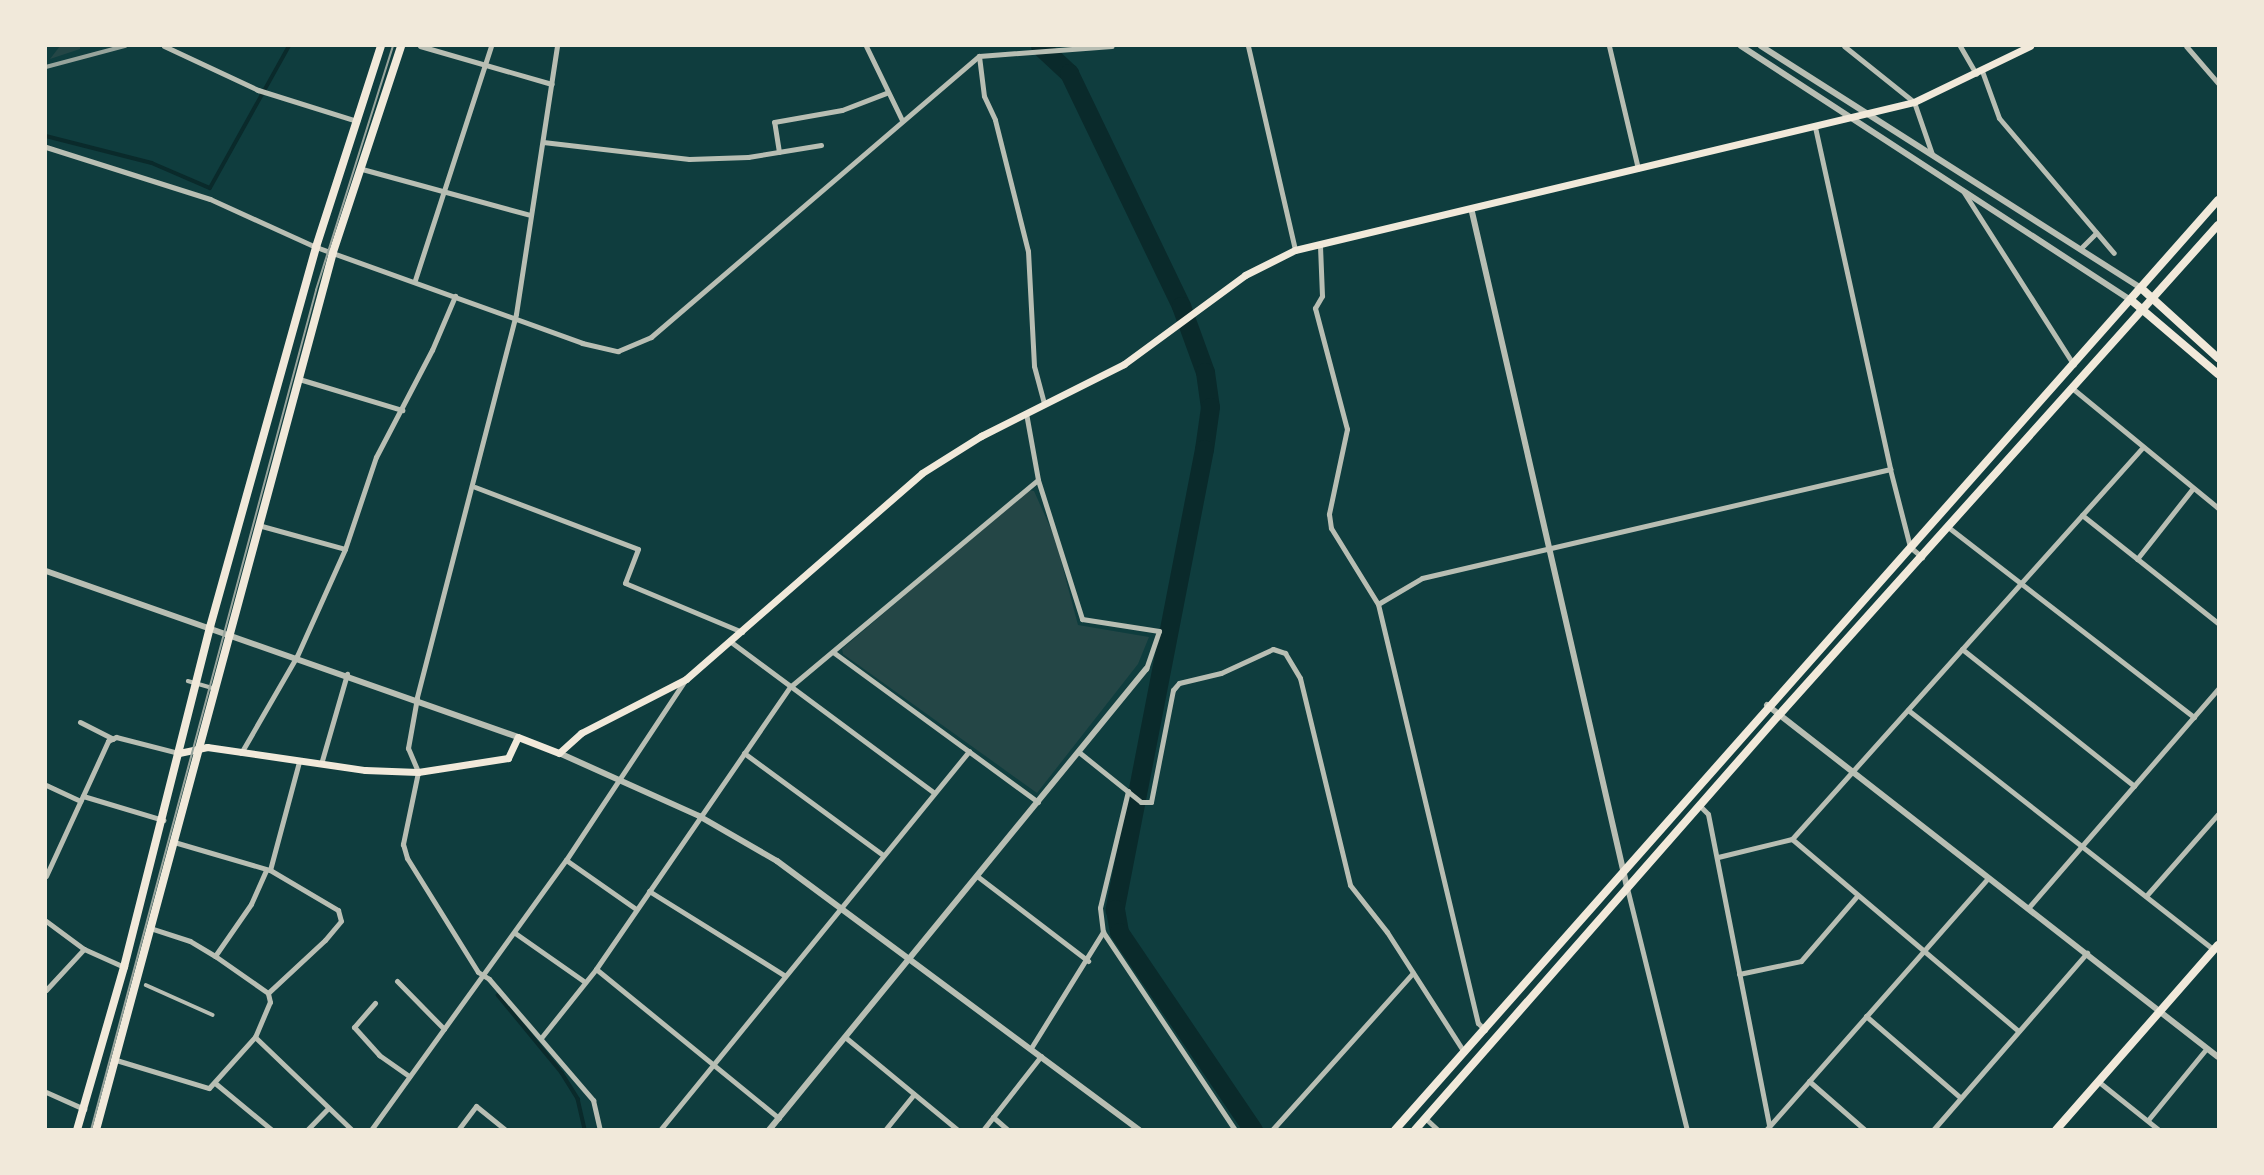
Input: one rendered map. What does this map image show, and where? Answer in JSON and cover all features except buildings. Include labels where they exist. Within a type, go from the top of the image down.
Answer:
[{"type":"main road","points":[[77,1129],[124,967],[210,627],[316,247],[381,46]]},
{"type":"main road","points":[[96,1129],[333,252],[401,46]]},
{"type":"main road","points":[[179,753],[199,749],[299,762],[418,772],[508,758],[517,737],[559,753],[581,733],[685,679],[731,642],[922,473],[1044,403],[1124,364],[1170,334],[1245,275],[1296,250],[1472,212],[1914,102],[2030,46]]},
{"type":"main road","points":[[1395,1129],[1485,1030],[1767,705],[2074,365],[2218,200]]},
{"type":"main road","points":[[1415,1129],[1779,715],[2218,225]]},
{"type":"main road","points":[[2141,288],[2218,358]]},
{"type":"main road","points":[[2131,300],[2218,374]]},
{"type":"main road","points":[[2056,1129],[2216,947]]},
{"type":"street","points":[[164,46],[258,90],[356,121]]},
{"type":"street","points":[[421,46],[552,84]]},
{"type":"street","points":[[415,280],[491,46]]},
{"type":"street","points":[[557,46],[514,318],[475,486],[417,698],[408,748],[418,772],[404,833],[407,858],[484,975],[593,1100],[600,1129]]},
{"type":"street","points":[[866,46],[886,93],[902,120]]},
{"type":"street","points":[[46,147],[210,199],[316,247],[415,280],[602,349],[635,347],[979,56],[1112,46]]},
{"type":"street","points":[[1248,46],[1296,250]]},
{"type":"street","points":[[1609,46],[1638,169]]},
{"type":"street","points":[[1741,46],[2131,300]]},
{"type":"street","points":[[1761,46],[2141,288]]},
{"type":"street","points":[[1844,46],[1914,102],[1931,154]]},
{"type":"street","points":[[1960,46],[1979,72],[1999,118],[2114,253]]},
{"type":"street","points":[[2186,46],[2218,83]]},
{"type":"street","points":[[979,56],[984,96],[996,120],[1028,251],[1034,366],[1044,403]]},
{"type":"street","points":[[779,152],[775,122],[842,110],[886,93]]},
{"type":"street","points":[[1815,127],[1890,469],[1910,547],[1922,557]]},
{"type":"street","points":[[543,142],[689,159],[779,152],[821,145]]},
{"type":"street","points":[[362,169],[530,215]]},
{"type":"street","points":[[1960,187],[2074,365]]},
{"type":"street","points":[[1472,212],[1627,887],[1687,1129]]},
{"type":"street","points":[[2080,249],[2096,233]]},
{"type":"street","points":[[1320,246],[1322,296],[1315,308],[1348,429],[1329,514],[1331,528],[1378,604],[1478,1023],[1485,1030]]},
{"type":"street","points":[[241,754],[296,656],[345,549],[376,457],[402,410],[455,296]]},
{"type":"street","points":[[299,379],[402,410]]},
{"type":"street","points":[[2071,388],[2218,508]]},
{"type":"street","points":[[769,1129],[1146,669],[1159,631],[1082,619],[1038,480],[1026,413]]},
{"type":"street","points":[[1717,858],[1792,839],[2143,447]]},
{"type":"street","points":[[1378,604],[1422,578],[1890,469]]},
{"type":"street","points":[[541,1038],[596,969],[790,687],[1038,480]]},
{"type":"street","points":[[475,486],[638,549],[625,583],[742,632]]},
{"type":"street","points":[[2137,559],[2193,488]]},
{"type":"street","points":[[2081,515],[2218,624]]},
{"type":"street","points":[[258,525],[345,549]]},
{"type":"street","points":[[1948,527],[2194,717]]},
{"type":"street","points":[[46,571],[230,632],[417,698],[517,737]]},
{"type":"street","points":[[731,642],[934,793]]},
{"type":"street","points":[[1080,752],[1141,802],[1151,802],[1172,690],[1179,684],[1221,673],[1273,649],[1284,653],[1300,678],[1350,885],[1464,1052]]},
{"type":"street","points":[[1962,649],[2134,786]]},
{"type":"street","points":[[833,652],[1038,802]]},
{"type":"street","points":[[321,764],[347,674]]},
{"type":"street","points":[[371,1129],[566,860],[685,679]]},
{"type":"street","points":[[188,681],[218,689]]},
{"type":"street","points":[[2029,907],[2218,690]]},
{"type":"street","points":[[1767,705],[2218,1057]]},
{"type":"street","points":[[1908,710],[2146,896],[2216,947]]},
{"type":"street","points":[[80,722],[113,739],[179,753]]},
{"type":"street","points":[[46,876],[113,739]]},
{"type":"street","points":[[660,1129],[969,751]]},
{"type":"street","points":[[559,753],[699,816],[777,861],[1139,1129]]},
{"type":"street","points":[[744,753],[883,855]]},
{"type":"street","points":[[215,956],[251,904],[268,871],[299,762]]},
{"type":"street","points":[[46,785],[82,798],[163,820]]},
{"type":"street","points":[[1128,791],[1100,908],[1103,932],[1235,1129]]},
{"type":"street","points":[[1700,806],[1708,814],[1767,1128]]},
{"type":"street","points":[[2146,896],[2218,814]]},
{"type":"street","points":[[1792,839],[2018,1031]]},
{"type":"street","points":[[174,842],[268,871],[338,910],[341,921],[268,993]]},
{"type":"street","points":[[566,860],[636,909]]},
{"type":"street","points":[[977,876],[1088,961]]},
{"type":"street","points":[[1767,1128],[1988,878]]},
{"type":"street","points":[[649,891],[784,975]]},
{"type":"street","points":[[1739,974],[1801,961],[1857,896]]},
{"type":"street","points":[[46,921],[85,949],[124,967]]},
{"type":"street","points":[[116,1060],[208,1088],[255,1037],[270,1002],[268,993],[215,956],[190,941],[152,929]]},
{"type":"street","points":[[1031,1048],[1088,961],[1103,932]]},
{"type":"street","points":[[515,933],[585,982]]},
{"type":"street","points":[[46,990],[85,949]]},
{"type":"street","points":[[1933,1129],[2087,953]]},
{"type":"street","points":[[596,969],[779,1118]]},
{"type":"street","points":[[1272,1129],[1413,974]]},
{"type":"street","points":[[397,981],[444,1030]]},
{"type":"street","points":[[146,985],[214,1015]]},
{"type":"street","points":[[375,1003],[354,1027],[379,1055],[409,1076]]},
{"type":"street","points":[[1866,1016],[1961,1097]]},
{"type":"street","points":[[255,1037],[352,1129]]},
{"type":"street","points":[[845,1037],[958,1129]]},
{"type":"street","points":[[2148,1120],[2207,1048]]},
{"type":"street","points":[[983,1129],[1041,1056]]},
{"type":"street","points":[[1809,1081],[1865,1129]]},
{"type":"street","points":[[2099,1082],[2159,1129]]},
{"type":"street","points":[[215,1083],[272,1129]]},
{"type":"street","points":[[46,1092],[84,1109]]},
{"type":"street","points":[[885,1129],[914,1094]]},
{"type":"street","points":[[458,1129],[476,1106],[506,1129]]},
{"type":"street","points":[[307,1129],[328,1108]]},
{"type":"street","points":[[993,1117],[1008,1129]]},
{"type":"street","points":[[1425,1118],[1438,1129]]},
{"type":"shaded area","points":[[60,46],[80,46],[80,49],[50,59]]},
{"type":"shaded area","points":[[1028,490],[1034,491],[1055,538],[1078,625],[1149,637],[1138,664],[1037,793],[843,654],[842,649]]},
{"type":"waterway","points":[[46,136],[152,163],[210,188],[289,46]]},
{"type":"waterway","points":[[1040,46],[1069,73],[1181,306],[1205,372],[1210,407],[1204,449],[1115,909],[1119,932],[1253,1130]]},
{"type":"waterway","points":[[498,995],[562,1073],[578,1099],[585,1130]]},
{"type":"tram line","points":[[91,1130],[316,290],[393,46]]},
{"type":"railway","points":[[46,67],[125,46]]}]
